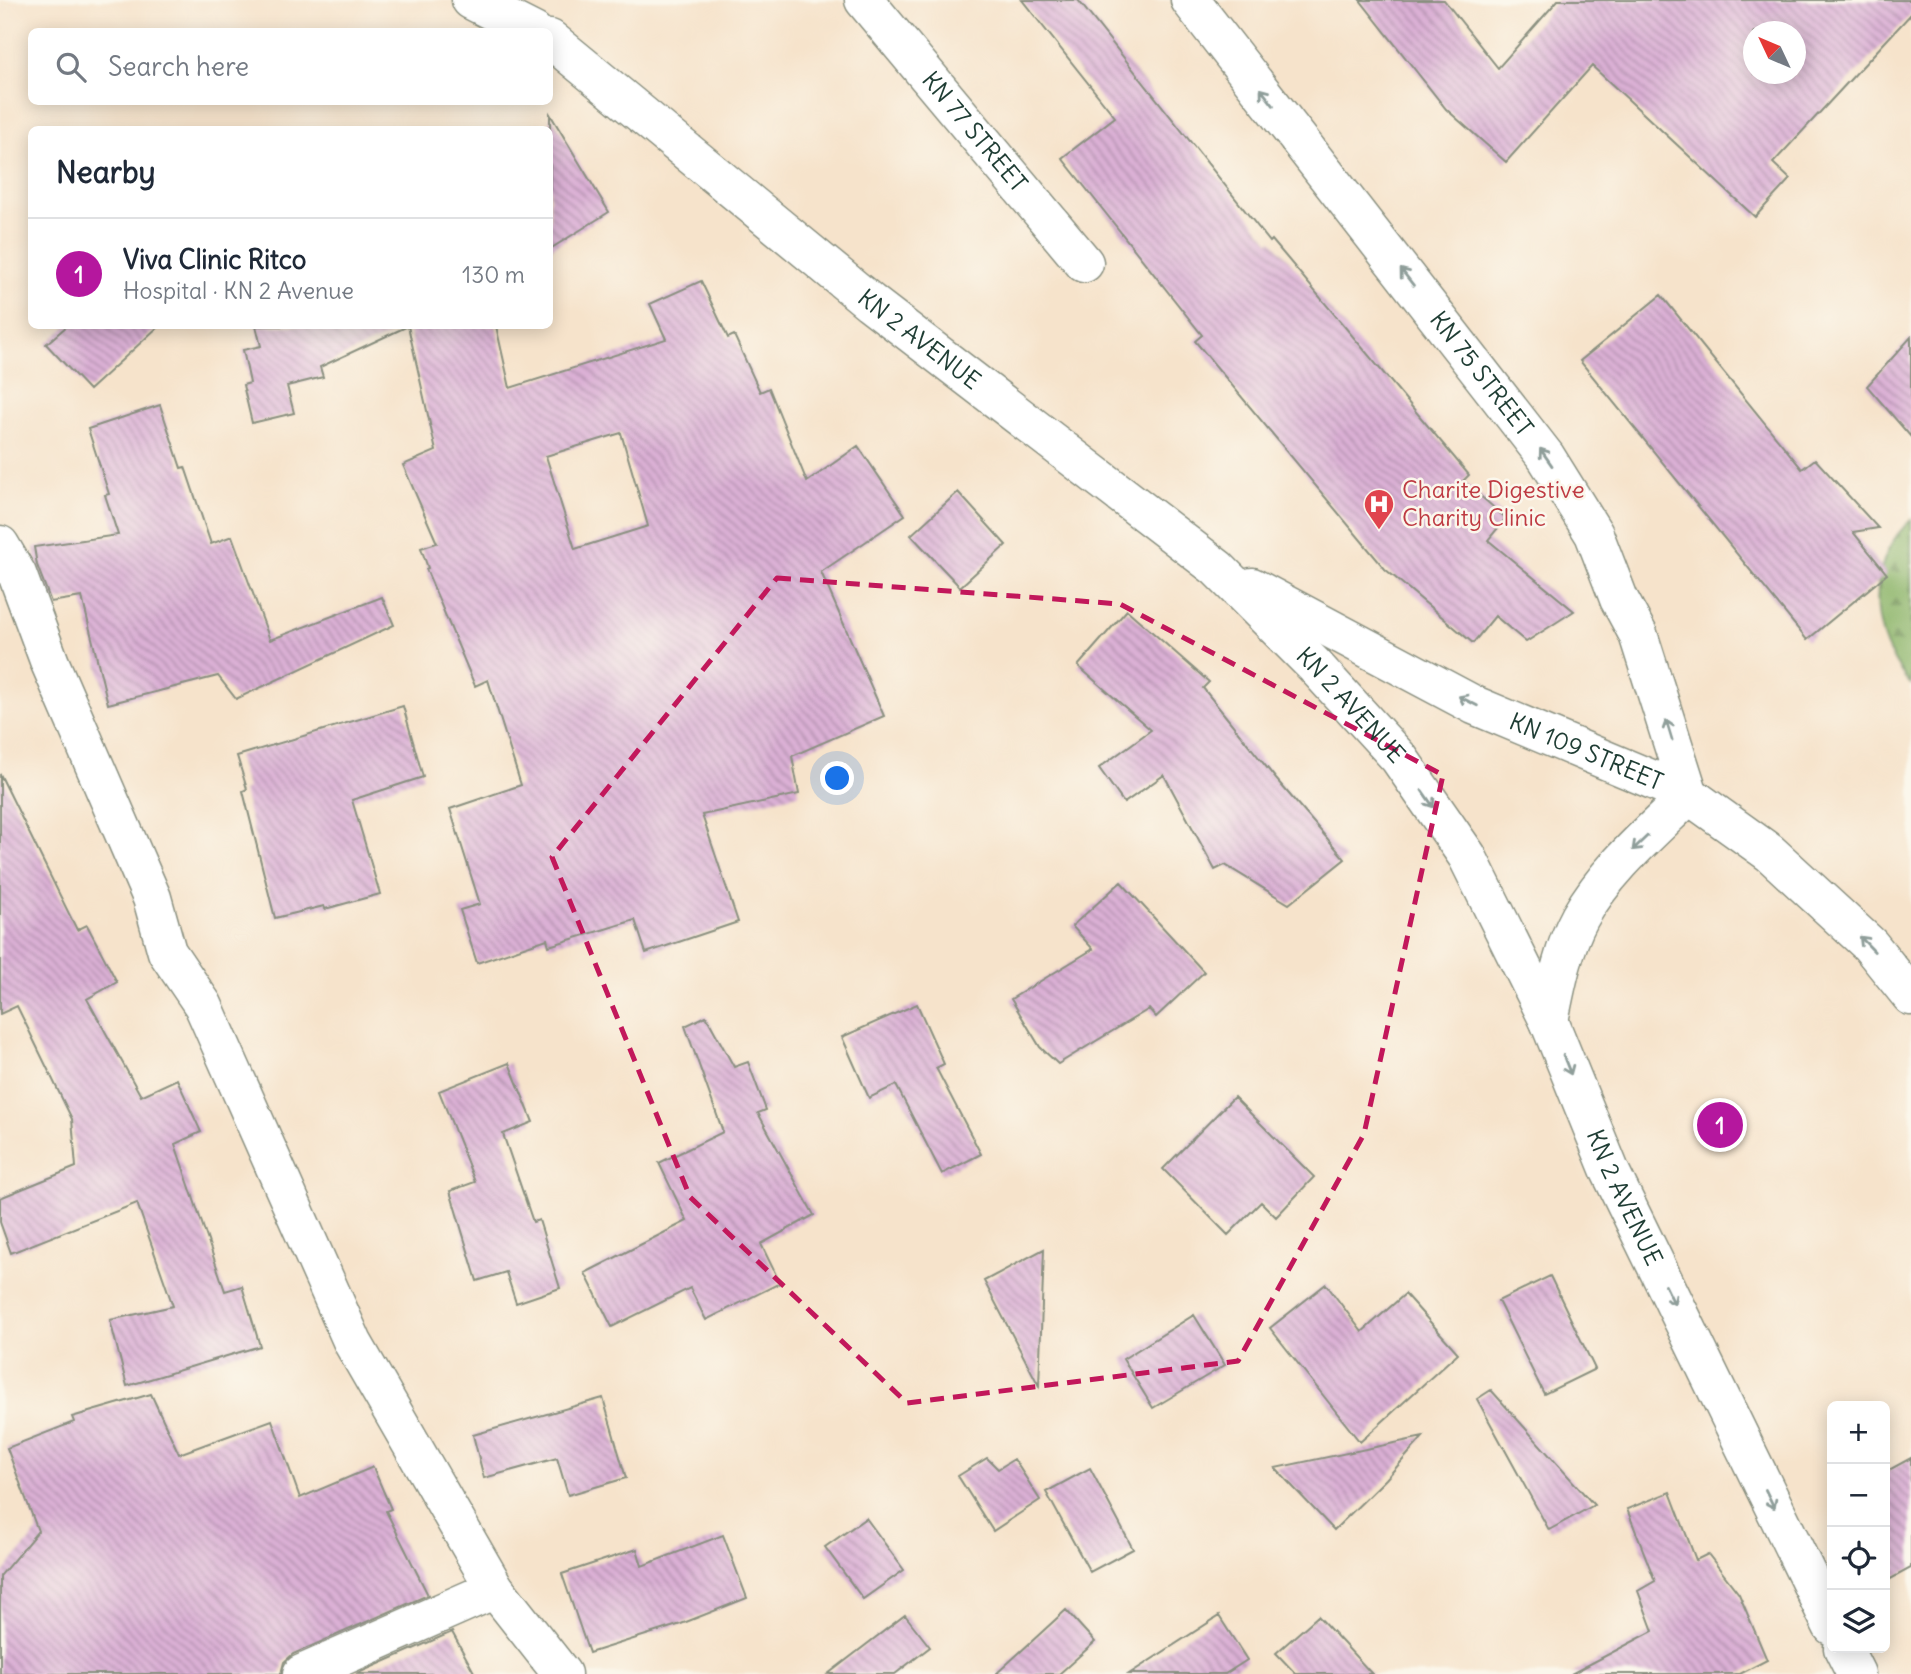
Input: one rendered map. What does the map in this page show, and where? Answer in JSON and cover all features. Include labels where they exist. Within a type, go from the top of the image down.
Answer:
[{"type":"main road","points":[[471,0],[526,28]]},
{"type":"main road","name":"KN 77 STREET","points":[[864,0],[1084,263]]},
{"type":"main road","name":"KN 75 STREET","points":[[1190,0],[1546,457],[1594,534],[1619,599],[1638,634],[1689,795]]},
{"type":"main road","name":"KN 2 AVENUE","points":[[553,41],[870,302],[1217,568],[1313,664],[1399,758],[1467,856],[1549,1021],[1610,1171],[1827,1616]]},
{"type":"main road","points":[[0,545],[17,574],[50,663],[152,898],[167,952],[203,1005],[353,1342],[495,1589],[562,1674]]},
{"type":"main road","name":"KN 109 STREET","points":[[1217,568],[1474,705],[1689,795],[1770,853],[1870,945],[1911,996]]},
{"type":"main road","points":[[1549,1021],[1557,976],[1580,918],[1618,863],[1689,795]]},
{"type":"main road","points":[[302,1674],[495,1589]]},
{"type":"main road","points":[[1846,1653],[1856,1674]]},
{"type":"highlighted area","points":[[777,578],[1120,604],[1443,775],[1364,1134],[1238,1361],[907,1403],[690,1197],[552,857]]},
{"type":"green space","points":[[1911,520],[1911,684],[1900,671],[1886,645],[1880,627],[1878,588],[1888,551]]},
{"type":"building","points":[[1022,0],[1078,0],[1270,242],[1272,240],[1469,475],[1463,481],[1506,518],[1488,540],[1574,611],[1526,642],[1495,616],[1473,643],[1385,569],[1195,341],[1202,335],[1062,158],[1115,117]]},
{"type":"building","points":[[1360,0],[1444,0],[1498,68],[1558,0],[1911,0],[1911,14],[1773,163],[1790,179],[1755,217],[1592,66],[1506,162],[1446,109]]},
{"type":"building","points":[[550,114],[609,212],[553,247],[553,126],[550,126]]},
{"type":"building","points":[[701,281],[728,338],[734,335],[760,392],[769,388],[807,482],[858,446],[905,515],[821,572],[884,716],[792,756],[799,794],[702,815],[738,922],[646,953],[635,920],[549,946],[547,939],[477,963],[460,910],[480,904],[450,809],[521,785],[488,680],[475,686],[426,569],[428,568],[421,548],[437,543],[403,465],[436,451],[409,329],[497,329],[510,388],[666,339],[650,304]],"holes":[[[621,433],[648,526],[575,549],[546,456]]]},
{"type":"building","points":[[1661,295],[1802,469],[1815,459],[1878,528],[1853,532],[1887,574],[1807,640],[1580,361]]},
{"type":"building","points":[[64,329],[156,329],[89,390],[46,344]]},
{"type":"building","points":[[257,329],[402,329],[320,367],[323,377],[287,386],[294,413],[252,423],[243,385],[250,383],[243,350],[261,346]]},
{"type":"building","points":[[1911,337],[1911,437],[1867,386]]},
{"type":"building","points":[[160,405],[181,468],[185,467],[211,544],[232,536],[270,640],[382,597],[394,625],[236,699],[218,676],[108,704],[82,597],[51,602],[37,565],[34,547],[118,535],[105,495],[109,494],[88,429]]},
{"type":"building","points":[[958,492],[1006,545],[960,587],[911,535]]},
{"type":"building","points":[[1127,610],[1209,682],[1203,688],[1345,859],[1289,904],[1225,865],[1215,870],[1164,775],[1124,803],[1099,768],[1151,730],[1078,666]]},
{"type":"building","points":[[403,706],[423,777],[352,800],[380,894],[325,909],[324,906],[275,918],[243,791],[247,789],[237,756]]},
{"type":"building","points":[[0,774],[77,930],[87,925],[117,982],[87,999],[141,1096],[177,1079],[201,1132],[175,1144],[225,1291],[242,1286],[260,1346],[127,1386],[110,1320],[173,1306],[137,1203],[11,1253],[0,1222],[0,1198],[76,1167],[72,1119],[17,1006],[0,1014]]},
{"type":"building","points":[[1121,882],[1204,972],[1156,1017],[1149,1009],[1058,1064],[1040,1047],[1011,999],[1093,949],[1072,926]]},
{"type":"building","points":[[917,1004],[944,1064],[936,1068],[981,1154],[942,1174],[896,1085],[869,1098],[842,1037]]},
{"type":"building","points":[[706,1016],[734,1067],[748,1062],[766,1110],[758,1113],[814,1215],[761,1244],[780,1283],[706,1320],[690,1288],[612,1327],[585,1273],[687,1221],[659,1163],[723,1132],[685,1026]]},
{"type":"building","points":[[509,1063],[533,1122],[503,1134],[533,1222],[539,1220],[560,1288],[516,1303],[506,1272],[477,1281],[450,1191],[475,1182],[439,1091]]},
{"type":"building","points":[[1234,1097],[1314,1177],[1276,1217],[1261,1202],[1228,1235],[1163,1169]]},
{"type":"building","points":[[1044,1249],[1039,1386],[984,1281]]},
{"type":"building","points":[[1550,1276],[1595,1369],[1544,1394],[1498,1301]]},
{"type":"building","points":[[1326,1284],[1362,1332],[1405,1294],[1458,1353],[1360,1442],[1270,1328]]},
{"type":"building","points":[[1194,1315],[1225,1365],[1153,1408],[1123,1359]]},
{"type":"building","points":[[1491,1390],[1594,1505],[1549,1530],[1477,1399]]},
{"type":"building","points":[[151,1394],[179,1454],[272,1420],[300,1498],[373,1467],[391,1509],[386,1511],[428,1595],[293,1654],[284,1662],[281,1674],[0,1674],[0,1576],[38,1531],[7,1448],[74,1422],[72,1417]]},
{"type":"building","points":[[603,1398],[626,1478],[568,1495],[557,1458],[484,1478],[473,1435]]},
{"type":"building","points":[[1423,1437],[1386,1479],[1334,1530],[1275,1468]]},
{"type":"building","points":[[987,1458],[998,1469],[1014,1459],[1040,1500],[993,1531],[958,1476]]},
{"type":"building","points":[[1911,1458],[1911,1568],[1890,1579],[1890,1527],[1890,1469]]},
{"type":"building","points":[[1090,1468],[1133,1549],[1090,1572],[1046,1492]]},
{"type":"building","points":[[1670,1492],[1696,1560],[1708,1554],[1739,1594],[1767,1660],[1740,1674],[1571,1674],[1653,1631],[1638,1591],[1655,1581],[1627,1509]]},
{"type":"building","points":[[866,1518],[904,1570],[863,1599],[825,1547]]},
{"type":"building","points":[[723,1535],[747,1598],[681,1624],[589,1653],[562,1574],[637,1549],[642,1566]]},
{"type":"building","points":[[1066,1610],[1095,1642],[1059,1674],[996,1674]]},
{"type":"building","points":[[905,1615],[930,1647],[895,1674],[828,1674]]},
{"type":"building","points":[[1219,1616],[1247,1660],[1225,1674],[1129,1674]]},
{"type":"building","points":[[1318,1616],[1372,1674],[1296,1674],[1276,1653]]},
{"type":"building","points":[[452,1632],[475,1674],[356,1674]]},
{"type":"place","name":"Charite Digestive Charity Clinic","points":[[1379,531]]},
{"type":"place","name":"Viva Clinic Ritco","points":[[1720,1125]]}]
